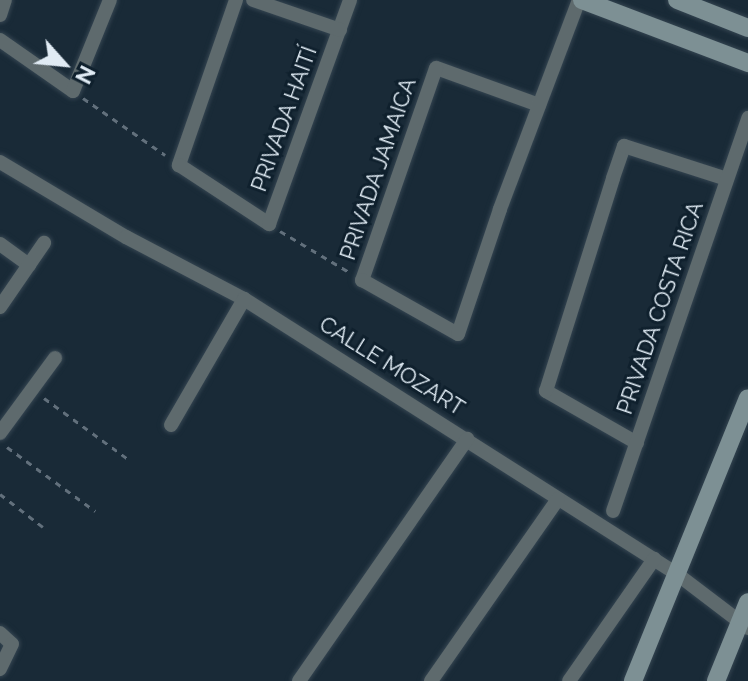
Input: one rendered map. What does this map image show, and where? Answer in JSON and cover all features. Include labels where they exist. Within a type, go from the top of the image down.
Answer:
[{"type":"main road","points":[[580,0],[748,63]]},
{"type":"main road","points":[[677,0],[748,28]]},
{"type":"main road","points":[[633,681],[748,398]]},
{"type":"main road","points":[[716,681],[744,626],[748,602]]},
{"type":"street","points":[[0,15],[5,0]]},
{"type":"street","points":[[0,40],[73,91],[110,0]]},
{"type":"street","points":[[236,0],[179,165],[269,224]]},
{"type":"street","name":"PRIVADA HAITÍ","points":[[253,0],[340,30]]},
{"type":"street","name":"PRIVADA HAITÍ","points":[[269,224],[350,0]]},
{"type":"street","name":"PRIVADA JAMAICA","points":[[539,105],[436,68],[362,280],[458,334],[539,105],[580,0]]},
{"type":"street","name":"PRIVADA COSTA RICA","points":[[613,511],[748,118]]},
{"type":"street","points":[[637,443],[546,391],[624,146],[727,179]]},
{"type":"street","name":"CALLE MOZART","points":[[0,162],[126,237],[244,299],[677,574],[744,626]]},
{"type":"street","points":[[0,307],[44,243]]},
{"type":"street","points":[[0,244],[29,265]]},
{"type":"street","points":[[171,425],[244,299]]},
{"type":"street","points":[[0,433],[55,358]]},
{"type":"street","points":[[299,681],[467,439]]},
{"type":"street","points":[[431,681],[558,499]]},
{"type":"street","points":[[569,681],[654,559]]},
{"type":"street","points":[[0,633],[12,644],[0,669]]},
{"type":"path","points":[[73,91],[179,165]]},
{"type":"path","points":[[269,224],[362,280]]},
{"type":"path","points":[[32,390],[128,459]]},
{"type":"path","points":[[0,441],[95,511]]},
{"type":"path","points":[[0,494],[43,527]]}]
